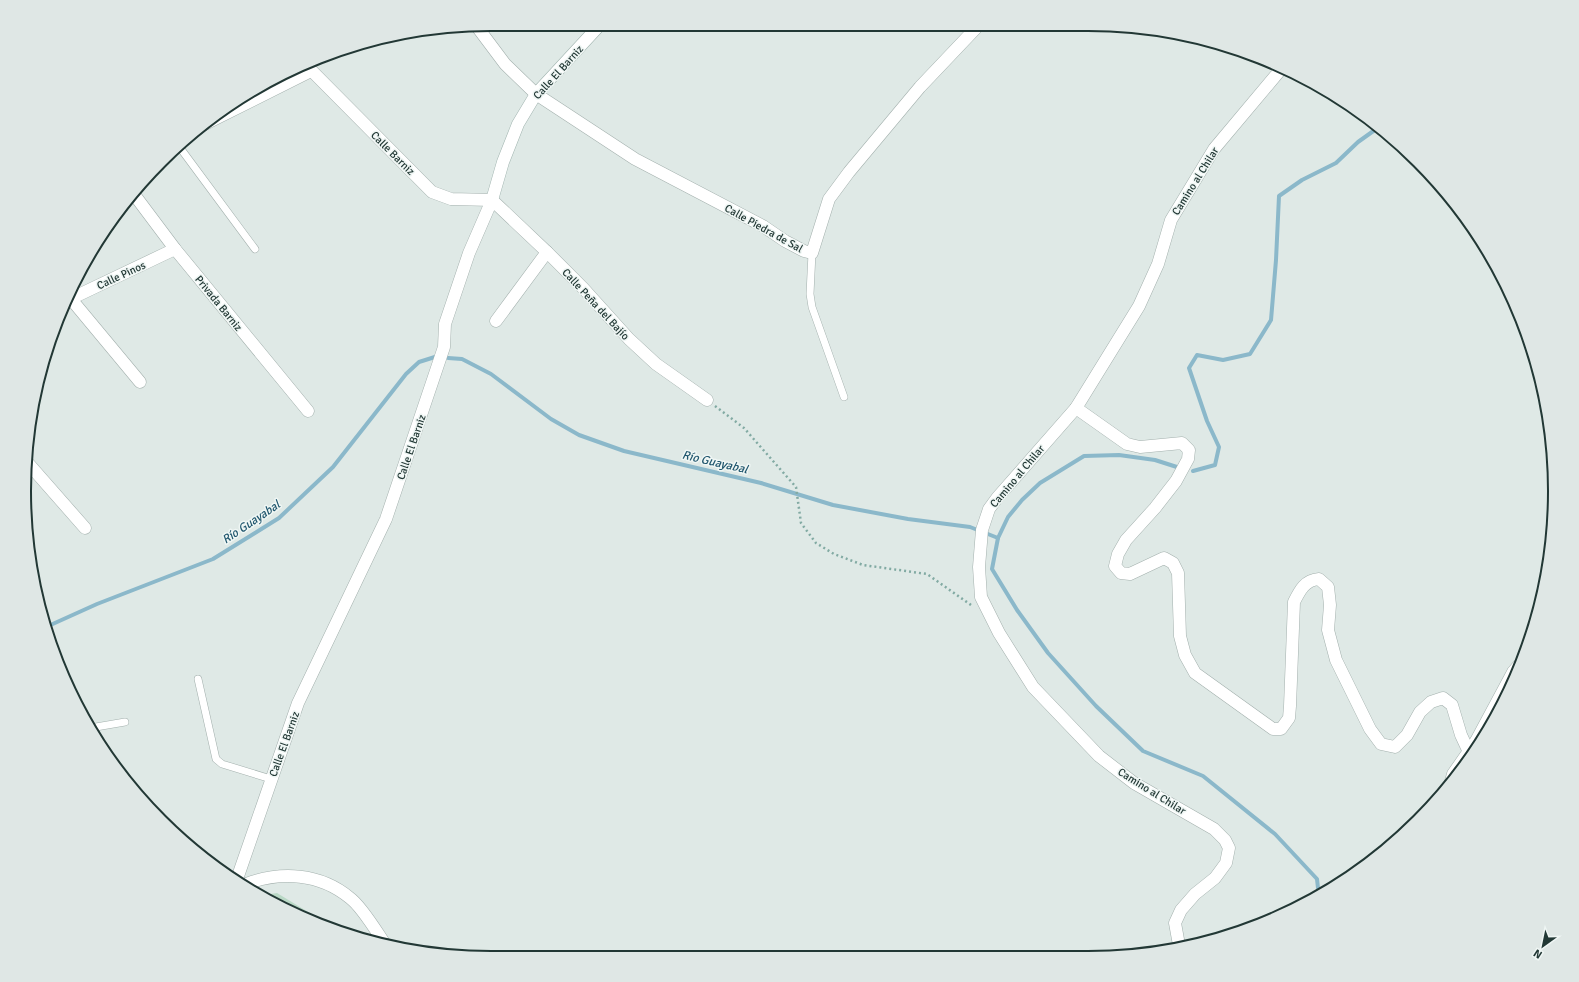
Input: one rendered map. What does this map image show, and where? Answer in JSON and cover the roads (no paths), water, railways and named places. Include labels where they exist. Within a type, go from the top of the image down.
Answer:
[{"type":"street","name":"Calle Piedra de Sal","points":[[481,31],[505,64],[536,94],[635,159],[763,226],[785,241],[804,251],[812,253],[829,199],[849,172],[920,87],[973,31]]},
{"type":"street","name":"Calle El Barniz","points":[[238,875],[298,703],[386,519],[444,347],[445,324],[469,253],[492,200],[518,124],[536,94],[594,31]]},
{"type":"street","name":"Calle Barniz","points":[[309,68],[432,192],[451,199],[492,200]]},
{"type":"street","name":"Calle Barniz","points":[[252,99],[302,72]]},
{"type":"street","name":"Camino al Chilar","points":[[1178,942],[1175,923],[1181,910],[1195,894],[1215,878],[1226,863],[1229,848],[1225,840],[1214,829],[1134,783],[1098,756],[1032,687],[989,614],[981,597],[979,567],[982,532],[989,509],[1076,408],[1139,306],[1158,264],[1171,220],[1214,149],[1278,72]]},
{"type":"street","name":"Privada Barniz","points":[[137,198],[174,249],[308,411]]},
{"type":"street","name":"Calle Peña del Bajío","points":[[492,200],[583,288],[629,339],[656,364],[707,400]]},
{"type":"street","name":"Calle Pinos","points":[[74,297],[174,249]]},
{"type":"street","points":[[496,321],[547,252]]},
{"type":"street","points":[[72,302],[140,382]]},
{"type":"street","points":[[1076,408],[1127,444],[1140,447],[1182,443],[1189,450],[1188,458],[1176,481],[1126,540],[1118,554],[1115,566],[1121,573],[1130,574],[1164,558],[1174,563],[1178,573],[1180,636],[1185,655],[1195,672],[1274,729],[1281,729],[1289,718],[1294,602],[1300,588],[1311,580],[1319,579],[1328,587],[1330,605],[1328,630],[1336,660],[1370,729],[1381,744],[1395,747],[1407,735],[1420,712],[1431,702],[1443,698],[1452,705],[1461,735],[1468,750]]},
{"type":"street","points":[[32,467],[85,528]]},
{"type":"street","points":[[250,883],[280,876],[297,876],[324,882],[351,898],[380,937]]},
{"type":"lane","points":[[182,151],[255,249]]},
{"type":"lane","points":[[812,253],[810,294],[812,307],[844,398]]},
{"type":"lane","points":[[198,679],[216,759],[222,764],[271,779]]},
{"type":"lane","points":[[97,727],[125,722]]},
{"type":"waterway","points":[[1193,471],[1215,465],[1219,447],[1207,421],[1189,368],[1197,355],[1223,360],[1250,354],[1271,320],[1279,196],[1302,180],[1336,163],[1358,142],[1374,131]]},
{"type":"waterway","name":"Río Guayabal","points":[[51,625],[97,604],[213,559],[279,518],[333,467],[406,374],[419,362],[438,356]]},
{"type":"waterway","name":"Río Guayabal","points":[[448,358],[462,359],[491,374],[551,419],[579,435],[624,451],[761,483],[833,505],[908,519],[970,527],[998,538]]},
{"type":"waterway","points":[[1180,468],[1155,460],[1119,455],[1084,456],[1040,483],[1022,500],[1008,517],[998,538],[992,569],[1017,610],[1048,653],[1096,706],[1143,751],[1203,776],[1275,834],[1317,879],[1318,889]]}]
